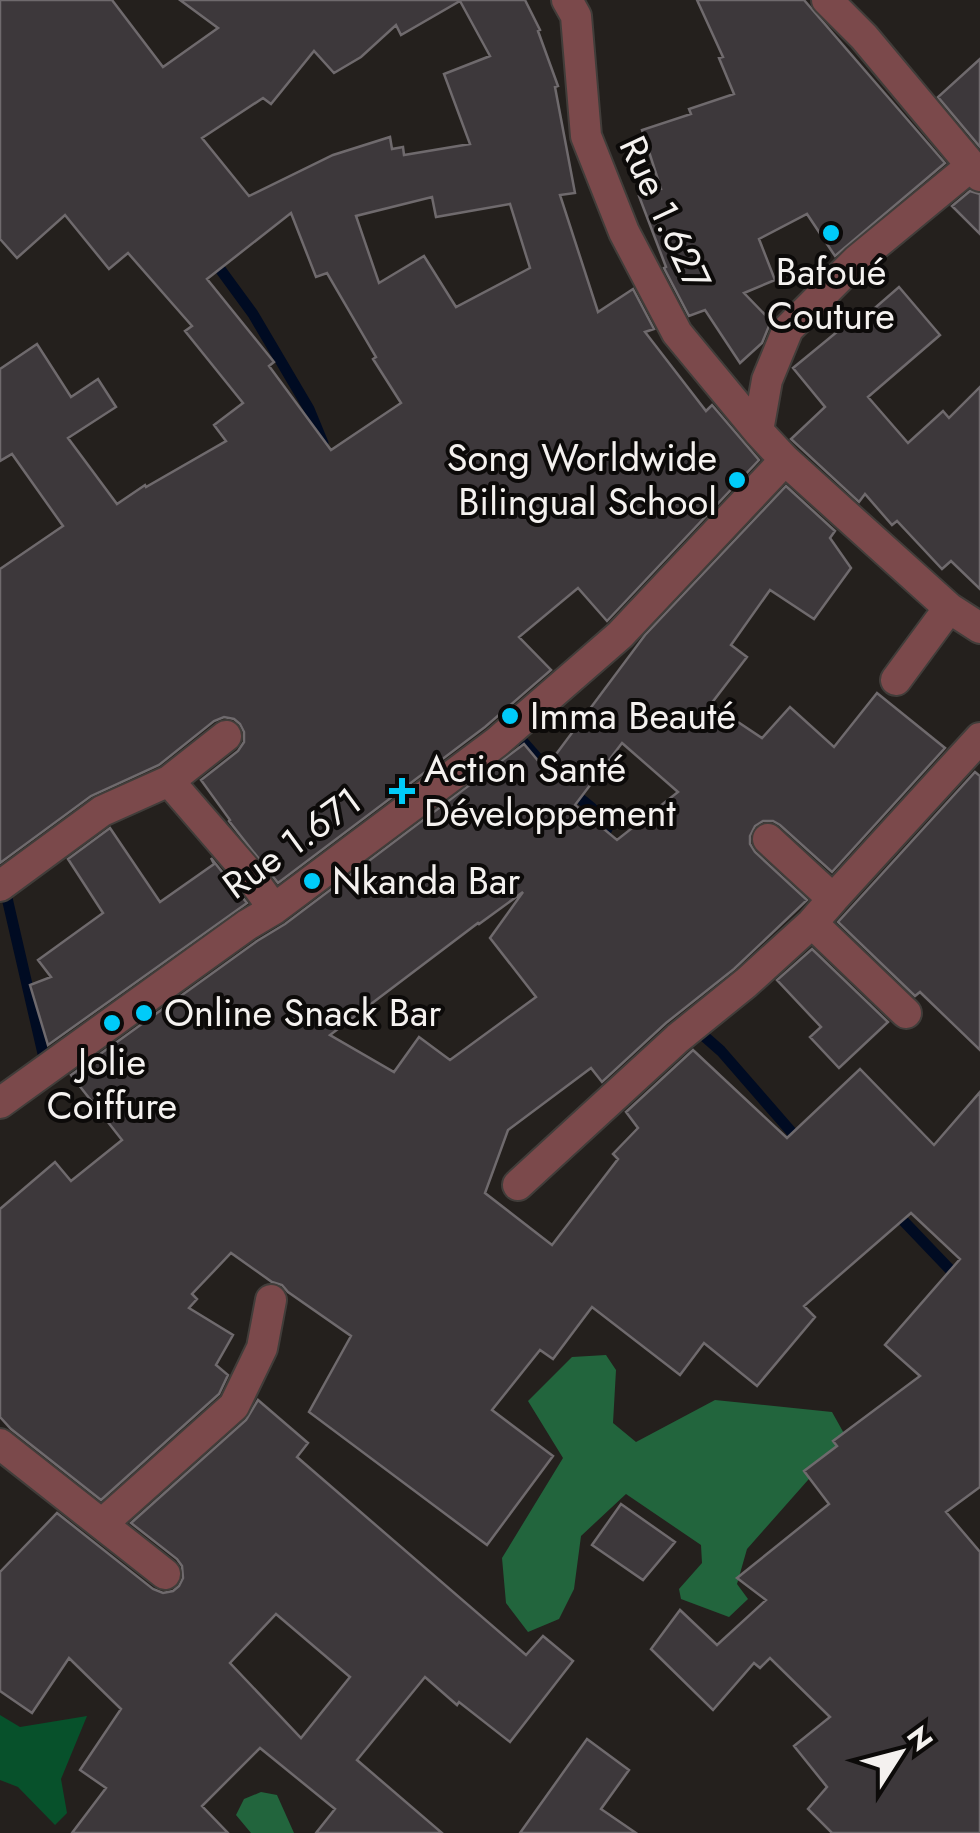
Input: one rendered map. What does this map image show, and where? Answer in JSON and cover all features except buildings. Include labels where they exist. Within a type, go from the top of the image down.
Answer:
[{"type":"street","name":"Rue 1.627","points":[[567,0],[576,16],[586,136],[624,232],[677,332],[785,460],[949,608],[980,628]]},
{"type":"street","points":[[758,431],[766,380],[788,328],[858,260],[975,171],[864,37],[827,0]]},
{"type":"street","name":"Rue 1.671","points":[[0,1103],[274,909],[497,742],[620,636],[785,460]]},
{"type":"street","points":[[896,680],[949,608]]},
{"type":"street","points":[[0,886],[102,811],[169,781],[226,736]]},
{"type":"street","points":[[518,1185],[678,1038],[746,984],[812,923],[980,738]]},
{"type":"street","points":[[169,781],[274,909]]},
{"type":"street","points":[[768,839],[833,899]]},
{"type":"street","points":[[812,923],[906,1013]]},
{"type":"street","points":[[102,1524],[234,1406],[262,1348],[271,1300]]},
{"type":"street","points":[[0,1444],[165,1574]]},
{"type":"green space","points":[[606,1355],[616,1370],[613,1423],[636,1442],[715,1400],[832,1412],[846,1437],[747,1549],[737,1584],[748,1599],[729,1617],[681,1599],[679,1589],[702,1563],[701,1545],[626,1494],[581,1536],[574,1589],[559,1619],[528,1632],[506,1603],[502,1558],[563,1458],[528,1401],[572,1357]]},
{"type":"green space","points":[[0,1715],[20,1727],[87,1716],[61,1779],[67,1813],[55,1825],[18,1787],[0,1780]]},
{"type":"green space","points":[[261,1792],[277,1795],[294,1833],[251,1833],[236,1815],[244,1799]]},
{"type":"waterway","points":[[212,258],[253,314],[309,409],[323,443]]},
{"type":"waterway","points":[[511,739],[517,735],[556,779]]},
{"type":"waterway","points":[[570,791],[601,817],[607,829],[596,843]]},
{"type":"waterway","points":[[4,885],[44,1058]]},
{"type":"waterway","points":[[696,1029],[721,1051],[802,1144]]},
{"type":"waterway","points":[[893,1210],[980,1301]]},
{"type":"place","name":"Bafoué Couture","points":[[831,233]]},
{"type":"place","name":"Song Worldwide Bilingual School","points":[[737,480]]},
{"type":"place","name":"Imma Beauté","points":[[510,716]]},
{"type":"place","name":"Action Santé Développement","points":[[402,791]]},
{"type":"place","name":"Nkanda Bar","points":[[312,881]]},
{"type":"place","name":"Online Snack Bar","points":[[144,1013]]},
{"type":"place","name":"Jolie Coiffure","points":[[112,1023]]}]
